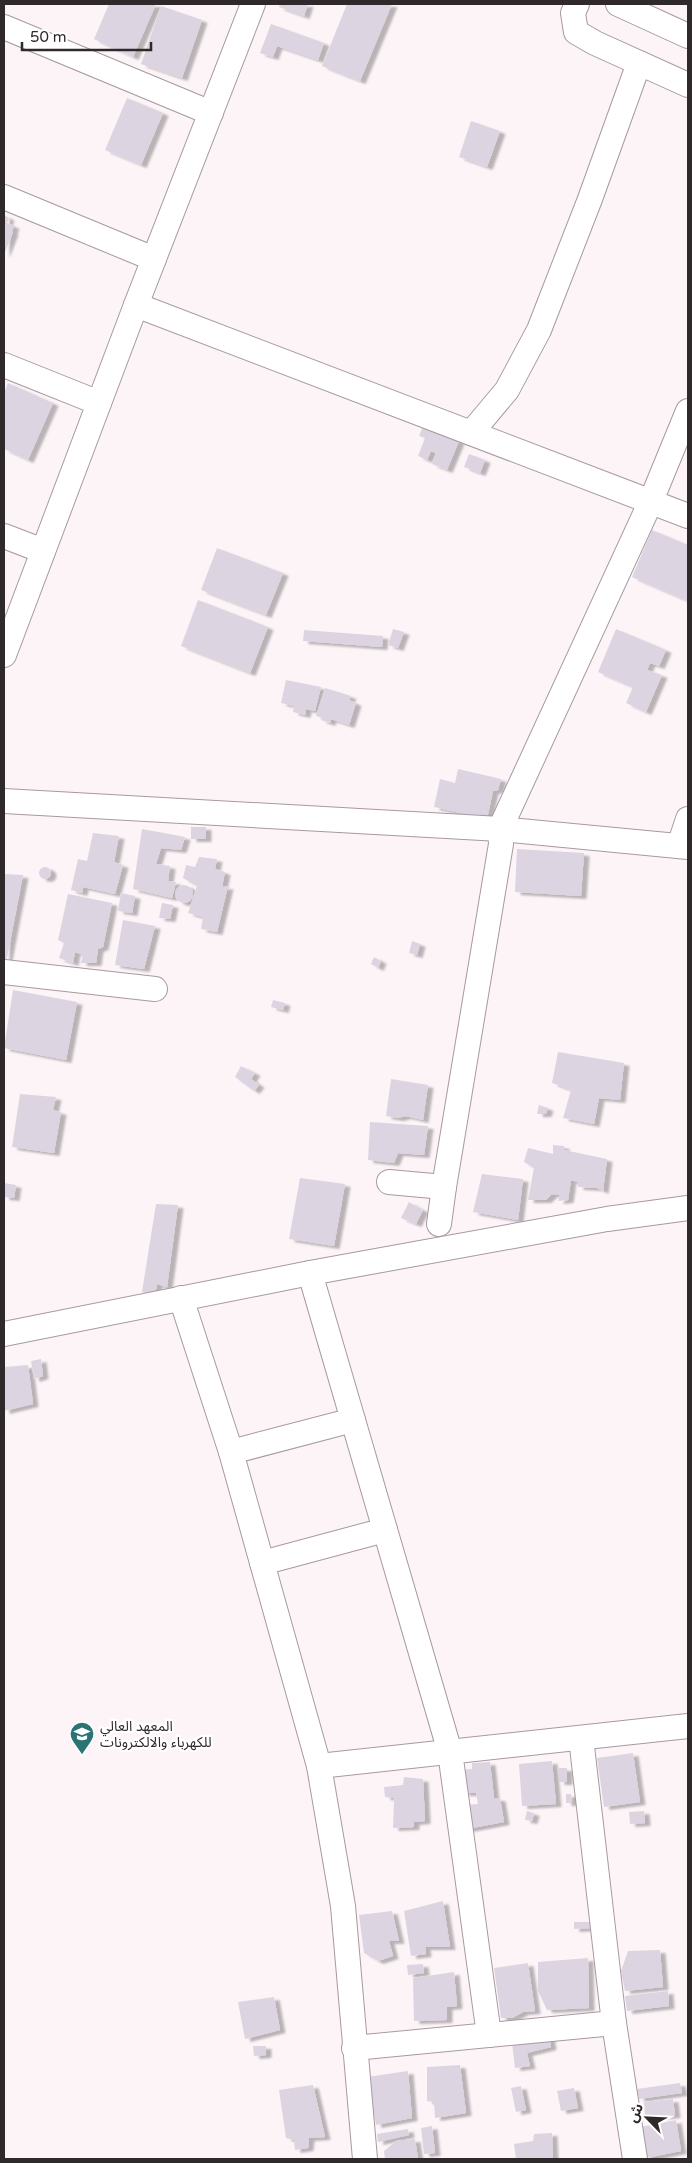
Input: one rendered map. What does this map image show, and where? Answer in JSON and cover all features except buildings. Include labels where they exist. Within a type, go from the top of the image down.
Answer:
[{"type":"street","points":[[4,655],[154,259],[254,4]]},
{"type":"street","points":[[577,4],[573,13],[576,32],[595,43],[688,85]]},
{"type":"street","points":[[618,4],[688,36]]},
{"type":"street","points":[[4,27],[211,113]]},
{"type":"street","points":[[471,433],[507,390],[539,330],[590,199],[639,63]]},
{"type":"street","points":[[4,197],[154,259]]},
{"type":"street","points":[[136,306],[688,516]]},
{"type":"street","points":[[4,365],[99,403]]},
{"type":"street","points":[[439,1224],[499,854],[500,829],[651,501],[688,411]]},
{"type":"street","points":[[4,536],[43,551]]},
{"type":"street","points":[[4,801],[500,829],[683,846],[688,819]]},
{"type":"street","points":[[4,972],[154,989]]},
{"type":"street","points":[[389,1182],[444,1187]]},
{"type":"street","points":[[4,1334],[310,1273],[608,1219],[688,1208]]},
{"type":"street","points":[[310,1273],[450,1752],[489,2035]]},
{"type":"street","points":[[181,1298],[231,1452],[319,1766],[343,1906],[364,2159]]},
{"type":"street","points":[[231,1452],[353,1420]]},
{"type":"street","points":[[262,1563],[385,1530]]},
{"type":"street","points":[[319,1766],[688,1726]]},
{"type":"street","points":[[581,1738],[614,2023],[635,2159]]},
{"type":"street","points":[[354,2048],[614,2023]]},
{"type":"place","name":"المعهد العالي للكهرباء والالكترونات","points":[[82,1755]]}]
